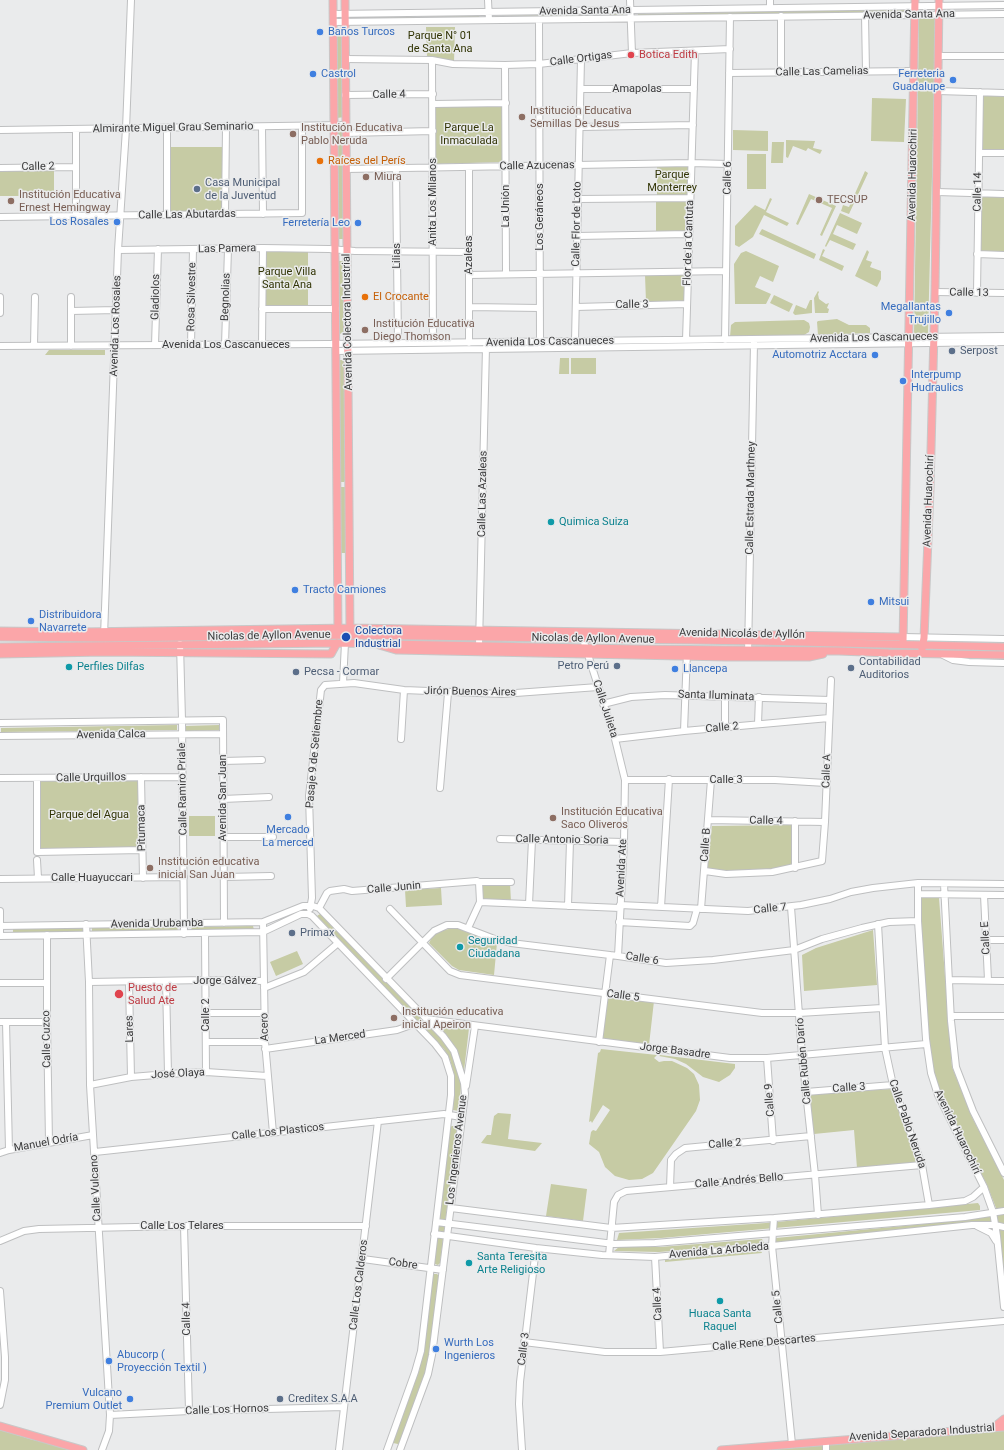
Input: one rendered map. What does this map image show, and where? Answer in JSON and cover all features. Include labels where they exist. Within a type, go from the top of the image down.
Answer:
[{"type":"main road","name":"Avenida Colectora Industrial","points":[[334,0],[336,554],[338,632],[344,643]]},
{"type":"main road","name":"Avenida Colectora Industrial","points":[[344,643],[350,632],[345,0]]},
{"type":"main road","name":"Avenida Huarochiri","points":[[910,344],[915,3]]},
{"type":"main road","points":[[933,343],[937,192],[939,3]]},
{"type":"main road","name":"Avenida Huarochirí","points":[[922,654],[921,645],[924,638],[930,489],[933,343]]},
{"type":"main road","name":"Avenida Huarochirí","points":[[903,653],[910,344]]},
{"type":"main road","points":[[336,483],[349,483]]},
{"type":"main road","points":[[336,554],[350,554]]},
{"type":"main road","name":"Nicolas de Ayllon Avenue","points":[[0,631],[280,636],[338,632]]},
{"type":"main road","points":[[65,638],[80,632]]},
{"type":"main road","name":"Nicolas de Ayllon Avenue","points":[[0,637],[65,638],[104,634],[350,632],[480,634],[583,639],[748,638],[921,645],[989,651],[1004,655]]},
{"type":"main road","name":"Avenida Nicolás de Ayllón","points":[[480,634],[748,638],[903,638]]},
{"type":"main road","points":[[279,643],[280,636]]},
{"type":"main road","points":[[989,651],[991,639]]},
{"type":"main road","name":"Nicolas de Ayllon Avenue","points":[[0,654],[40,653],[180,644],[279,643],[479,645],[586,651],[748,653],[839,651],[922,654],[989,651],[1004,647]]},
{"type":"main road","name":"Nicolas de Ayllon Avenue","points":[[0,647],[67,647],[180,653],[331,654],[344,643]]},
{"type":"main road","points":[[375,643],[396,650],[586,651]]},
{"type":"main road","points":[[40,653],[67,647]]},
{"type":"main road","points":[[993,1428],[1004,1419]]},
{"type":"main road","points":[[0,1426],[83,1450]]},
{"type":"main road","name":"Avenida Separadora Industrial","points":[[721,1450],[1004,1427]]},
{"type":"street","name":"Avenida Los Rosales","points":[[104,649],[118,250],[126,129],[131,0]]},
{"type":"street","points":[[488,0],[489,20]]},
{"type":"street","points":[[630,0],[632,53]]},
{"type":"street","points":[[770,0],[770,8]]},
{"type":"street","name":"Avenida Santa Ana","points":[[334,14],[770,8],[985,2],[1004,5]]},
{"type":"street","points":[[985,2],[986,14]]},
{"type":"street","name":"Avenida Santa Ana","points":[[334,22],[1004,14]]},
{"type":"street","points":[[865,15],[866,72]]},
{"type":"street","points":[[781,16],[781,72]]},
{"type":"street","name":"Calle 6","points":[[725,340],[730,17]]},
{"type":"street","name":"Los Geráneos","points":[[539,20],[540,342]]},
{"type":"street","name":"Calle Ortigas","points":[[345,59],[432,60],[453,64],[506,65],[540,64],[632,53],[730,49]]},
{"type":"street","name":"Flor de la Cantuta","points":[[686,340],[695,51]]},
{"type":"street","points":[[938,56],[1004,56]]},
{"type":"street","name":"Calle Flor de Loto","points":[[575,341],[581,59]]},
{"type":"street","name":"Anita Los Milanos","points":[[432,60],[433,343]]},
{"type":"street","name":"La Unión","points":[[506,65],[506,274]]},
{"type":"street","name":"Calle Las Camelias","points":[[730,73],[915,71]]},
{"type":"street","name":"Amapolas","points":[[581,89],[694,89]]},
{"type":"street","points":[[938,91],[1004,93]]},
{"type":"street","name":"Calle 14","points":[[977,293],[980,92]]},
{"type":"street","name":"Calle 4","points":[[346,95],[432,94]]},
{"type":"street","points":[[432,104],[506,103]]},
{"type":"street","name":"Almirante Miguel Grau Seminario","points":[[0,130],[346,125]]},
{"type":"street","points":[[580,126],[693,125]]},
{"type":"street","name":"Calle Las Abutardas","points":[[0,217],[302,213],[302,126]]},
{"type":"street","points":[[225,214],[226,127]]},
{"type":"street","points":[[262,127],[263,214]]},
{"type":"street","points":[[167,128],[167,215]]},
{"type":"street","points":[[76,130],[76,216]]},
{"type":"street","points":[[346,133],[433,131]]},
{"type":"street","points":[[979,153],[1004,153]]},
{"type":"street","name":"Calle Azucenas","points":[[346,169],[692,163],[728,164]]},
{"type":"street","name":"Calle 2","points":[[0,168],[76,167]]},
{"type":"street","name":"Azaleas","points":[[469,167],[469,343]]},
{"type":"street","name":"Lilias","points":[[396,169],[398,343]]},
{"type":"street","points":[[937,192],[1004,194]]},
{"type":"street","points":[[578,199],[690,198]]},
{"type":"street","points":[[577,236],[689,234]]},
{"type":"street","points":[[262,344],[263,248]]},
{"type":"street","name":"Las Pamera","points":[[118,250],[263,248],[469,252]]},
{"type":"street","name":"Gladiolos","points":[[155,345],[158,249]]},
{"type":"street","name":"Rosa Silvestre","points":[[191,345],[193,249]]},
{"type":"street","name":"Begnolias","points":[[225,345],[228,249]]},
{"type":"street","points":[[977,254],[1004,255]]},
{"type":"street","points":[[469,275],[726,271]]},
{"type":"street","name":"Calle 13","points":[[935,292],[1004,293]]},
{"type":"street","points":[[0,296],[0,313]]},
{"type":"street","points":[[34,346],[35,297]]},
{"type":"street","points":[[71,297],[71,346]]},
{"type":"street","name":"Calle 3","points":[[576,307],[687,304]]},
{"type":"street","points":[[469,307],[540,308]]},
{"type":"street","points":[[262,308],[336,309]]},
{"type":"street","points":[[71,310],[116,310]]},
{"type":"street","name":"Avenida Los Cascanueces","points":[[348,347],[754,343],[910,344],[976,340],[1004,336]]},
{"type":"street","name":"Avenida Los Cascanueces","points":[[0,346],[262,344],[336,348],[398,343],[469,343],[486,346],[575,341],[725,340],[754,343]]},
{"type":"street","name":"Avenida Los Cascanueces","points":[[976,340],[1004,342]]},
{"type":"street","name":"Calle Estrada Marthney","points":[[748,653],[754,343]]},
{"type":"street","name":"Calle Las Azaleas","points":[[479,645],[486,346]]},
{"type":"street","name":"Avenida Nicolás de Ayllón","points":[[903,638],[1004,639]]},
{"type":"street","name":"Calle Julieta","points":[[583,639],[615,739],[625,780]]},
{"type":"street","points":[[343,682],[344,643]]},
{"type":"street","name":"Calle Ramiro Priale","points":[[180,644],[184,934]]},
{"type":"street","points":[[684,731],[687,652]]},
{"type":"street","name":"Nicolas de Ayllon Avenue","points":[[942,654],[953,660],[1004,663]]},
{"type":"street","name":"Calle A","points":[[795,868],[822,861],[831,680]]},
{"type":"street","name":"Jirón Buenos Aires","points":[[343,682],[404,690],[506,694],[598,687]]},
{"type":"street","name":"Pasaje 9 de Setiembre","points":[[308,914],[312,898],[309,796],[321,690],[325,685],[343,682]]},
{"type":"street","points":[[401,739],[404,690]]},
{"type":"street","points":[[440,788],[448,692]]},
{"type":"street","name":"Santa Iluminata","points":[[603,704],[646,695],[830,700]]},
{"type":"street","points":[[725,696],[725,728]]},
{"type":"street","points":[[758,724],[759,697]]},
{"type":"street","name":"Calle 2","points":[[615,739],[684,731],[829,718]]},
{"type":"street","name":"Avenida Calca","points":[[0,723],[223,720]]},
{"type":"street","name":"Avenida San Juan","points":[[223,720],[224,923]]},
{"type":"street","name":"Avenida Calca","points":[[0,736],[223,734]]},
{"type":"street","points":[[223,761],[262,760]]},
{"type":"street","name":"Pitumaca","points":[[141,777],[143,878]]},
{"type":"street","name":"Calle Urquillos","points":[[0,778],[183,777]]},
{"type":"street","points":[[37,778],[37,852],[142,850]]},
{"type":"street","name":"Calle 3","points":[[625,780],[775,780],[826,783]]},
{"type":"street","name":"Avenida Ate","points":[[618,956],[624,842],[625,780]]},
{"type":"street","points":[[661,907],[669,780]]},
{"type":"street","name":"Calle B","points":[[620,922],[690,926],[693,924],[699,909],[705,871],[711,780]]},
{"type":"street","points":[[223,799],[269,797]]},
{"type":"street","name":"Calle 4","points":[[708,820],[825,822]]},
{"type":"street","points":[[705,871],[726,874],[750,874],[795,868],[795,821]]},
{"type":"street","points":[[223,838],[273,837]]},
{"type":"street","name":"Calle Antonio Soria","points":[[500,840],[624,842]]},
{"type":"street","points":[[529,904],[532,840]]},
{"type":"street","points":[[568,906],[570,841]]},
{"type":"street","points":[[37,860],[38,878]]},
{"type":"street","points":[[224,877],[271,876]]},
{"type":"street","name":"Calle Huayuccari","points":[[0,879],[184,878]]},
{"type":"street","points":[[468,928],[480,902],[479,882]]},
{"type":"street","name":"Calle Junin","points":[[319,908],[327,893],[344,889],[352,891],[479,882],[511,882]]},
{"type":"street","name":"Calle 7","points":[[480,902],[748,911],[791,907],[830,899],[851,892],[918,883],[1004,884]]},
{"type":"street","name":"Avenida Huarochirí","points":[[918,883],[918,921],[926,1044],[931,1073],[938,1095],[984,1187],[993,1212],[998,1244],[1004,1307]]},
{"type":"street","points":[[944,884],[951,1016],[957,1071],[973,1111],[1004,1173]]},
{"type":"street","points":[[918,894],[1004,896]]},
{"type":"street","name":"Calle E","points":[[984,895],[988,980]]},
{"type":"street","name":"Los Ingenieros Avenue","points":[[311,905],[319,908],[386,979],[443,1036],[454,1051],[464,1083],[465,1094],[432,1355],[428,1374],[400,1450]]},
{"type":"street","name":"Avenida Urubamba","points":[[0,926],[263,922],[303,906],[311,905]]},
{"type":"street","name":"Calle Rubén Darío","points":[[791,907],[802,1055],[818,1214]]},
{"type":"street","name":"Calle 5","points":[[390,909],[450,971],[460,976],[762,1013],[799,1013],[882,1008]]},
{"type":"street","points":[[0,910],[0,936]]},
{"type":"street","name":"Avenida Urubamba","points":[[0,936],[263,932],[301,914],[308,914]]},
{"type":"street","name":"Los Ingenieros Avenue","points":[[308,914],[312,916],[337,944],[435,1044],[445,1057],[452,1085],[421,1351],[388,1448]]},
{"type":"street","name":"Calle 6","points":[[386,979],[438,929],[447,925],[458,925],[486,936],[511,943],[666,963],[713,960],[794,950],[822,939],[878,924],[918,921]]},
{"type":"street","name":"Acero","points":[[263,922],[265,1046],[273,1133]]},
{"type":"street","name":"Calle Vulcano","points":[[86,924],[89,982],[90,1085],[110,1415],[108,1431],[102,1450]]},
{"type":"street","name":"Calle Pablo Neruda","points":[[878,924],[885,1048],[893,1085],[922,1165],[929,1205]]},
{"type":"street","name":"Calle 2","points":[[205,934],[206,1072]]},
{"type":"street","name":"Calle Cuzco","points":[[46,935],[49,1142]]},
{"type":"street","points":[[986,940],[1004,940]]},
{"type":"street","name":"Jorge Gálvez","points":[[89,982],[166,982],[205,980],[264,985],[304,972],[337,944]]},
{"type":"street","points":[[599,1042],[610,955]]},
{"type":"street","points":[[949,980],[1004,981]]},
{"type":"street","points":[[0,983],[47,982]]},
{"type":"street","name":"Lares","points":[[129,982],[131,1077]]},
{"type":"street","points":[[166,982],[168,1074]]},
{"type":"street","points":[[206,1013],[264,1013]]},
{"type":"street","points":[[951,1016],[1004,1016]]},
{"type":"street","name":"Jorge Basadre","points":[[426,1019],[730,1058],[767,1058],[926,1044]]},
{"type":"street","points":[[9,1150],[7,1061],[3,1022],[47,1022]]},
{"type":"street","name":"La Merced","points":[[206,1042],[265,1046],[397,1030],[414,1024]]},
{"type":"street","points":[[465,1094],[475,1026]]},
{"type":"street","name":"Calle 9","points":[[767,1058],[773,1141]]},
{"type":"street","points":[[0,1061],[7,1061]]},
{"type":"street","name":"José Olaya","points":[[90,1085],[131,1077],[206,1072],[267,1076]]},
{"type":"street","name":"Calle 3","points":[[806,1092],[893,1085]]},
{"type":"street","points":[[0,1104],[8,1104]]},
{"type":"street","name":"Calle Los Plasticos","points":[[95,1152],[444,1114],[461,1117]]},
{"type":"street","name":"Calle Los Calderos","points":[[339,1450],[363,1259],[378,1121]]},
{"type":"street","name":"Manuel Odría","points":[[0,1153],[49,1142],[93,1135]]},
{"type":"street","name":"Calle 2","points":[[670,1187],[671,1160],[676,1154],[685,1148],[773,1141],[811,1136]]},
{"type":"street","name":"Calle Andrés Bello","points":[[609,1255],[614,1202],[620,1194],[626,1191],[922,1165]]},
{"type":"street","points":[[450,1208],[611,1228],[774,1218],[929,1205],[965,1201],[973,1197],[984,1187]]},
{"type":"street","name":"Avenida La Arboleda","points":[[436,1222],[449,1222],[610,1244],[655,1243],[772,1234],[965,1217],[1004,1211]]},
{"type":"street","name":"Calle 5","points":[[774,1218],[772,1246],[792,1444]]},
{"type":"street","points":[[972,1225],[981,1227],[991,1233],[998,1244]]},
{"type":"street","name":"Avenida La Arboleda","points":[[434,1234],[536,1248],[609,1255],[655,1257],[972,1225],[995,1225],[1004,1227]]},
{"type":"street","name":"Calle 4","points":[[184,1226],[189,1411]]},
{"type":"street","name":"Calle Los Telares","points":[[0,1240],[24,1231],[39,1229],[184,1226],[366,1226]]},
{"type":"street","name":"Calle 3","points":[[522,1450],[519,1397],[524,1342],[536,1248]]},
{"type":"street","name":"Calle 4","points":[[655,1257],[660,1352]]},
{"type":"street","name":"Cobre","points":[[363,1259],[443,1270]]},
{"type":"street","points":[[0,1291],[5,1357],[5,1380],[0,1404]]},
{"type":"street","name":"Calle Rene Descartes","points":[[524,1342],[606,1352],[660,1352],[1004,1321]]},
{"type":"street","name":"Calle Los Hornos","points":[[110,1415],[189,1411],[344,1407]]},
{"type":"street","points":[[826,1441],[826,1450]]},
{"type":"street","points":[[388,1448],[394,1444],[399,1447],[400,1450]]},
{"type":"green space","points":[[907,9],[907,12],[638,16],[638,14]]},
{"type":"green space","points":[[624,14],[625,17],[494,18],[495,16]]},
{"type":"green space","points":[[479,16],[480,19],[357,21],[356,18]]},
{"type":"green space","points":[[936,18],[928,334],[914,334],[919,19]]},
{"type":"green space","name":"Parque N° 01 de Santa Ana","points":[[426,27],[455,27],[454,62],[427,57]]},
{"type":"green space","points":[[342,30],[344,117],[337,118],[337,31]]},
{"type":"green space","points":[[1004,93],[1004,153],[983,151],[980,112],[984,96]]},
{"type":"green space","points":[[872,98],[906,99],[904,142],[871,141]]},
{"type":"green space","name":"Parque La Inmaculada","points":[[502,106],[503,162],[436,164],[436,107]]},
{"type":"green space","points":[[337,130],[344,130],[344,239],[338,239]]},
{"type":"green space","points":[[733,130],[768,131],[768,151],[733,150]]},
{"type":"green space","points":[[786,140],[815,141],[813,148],[822,150],[820,154],[808,148],[806,151],[793,146],[788,158],[786,157]]},
{"type":"green space","points":[[772,142],[784,142],[783,163],[771,163]]},
{"type":"green space","points":[[170,147],[222,147],[222,211],[170,212]]},
{"type":"green space","points":[[747,154],[766,154],[766,189],[747,189]]},
{"type":"green space","name":"Parque Monterrey","points":[[657,166],[688,167],[687,196],[657,197]]},
{"type":"green space","points":[[54,170],[54,196],[0,196],[0,171]]},
{"type":"green space","points":[[865,171],[868,173],[849,214],[841,211],[843,205],[849,207]]},
{"type":"green space","points":[[809,194],[836,206],[822,236],[820,235],[832,208],[811,199],[798,225],[796,224]]},
{"type":"green space","points":[[981,194],[1004,195],[1004,252],[980,252]]},
{"type":"green space","points":[[770,198],[772,199],[766,212],[789,223],[787,226],[764,215],[753,237],[739,247],[735,245],[735,226],[755,205],[765,210]]},
{"type":"green space","points":[[687,200],[686,232],[656,232],[656,201]]},
{"type":"green space","points":[[840,213],[862,223],[857,234],[837,225],[833,234],[856,244],[853,250],[830,240],[826,247],[825,246]]},
{"type":"green space","points":[[762,229],[816,254],[814,259],[759,234]]},
{"type":"green space","points":[[823,249],[825,250],[822,256],[844,266],[842,271],[819,260]]},
{"type":"green space","points":[[867,250],[869,252],[866,260],[872,262],[870,267],[881,271],[881,279],[877,287],[855,276]]},
{"type":"green space","name":"Parque Villa Santa Ana","points":[[266,251],[308,252],[308,306],[266,305]]},
{"type":"green space","points":[[746,251],[779,266],[773,282],[760,276],[755,287],[771,294],[766,304],[735,304],[734,264],[741,253]]},
{"type":"green space","points":[[338,261],[344,261],[345,333],[338,334]]},
{"type":"green space","points":[[645,275],[684,275],[684,301],[646,302]]},
{"type":"green space","points":[[818,291],[819,299],[826,304],[829,303],[827,308],[829,309],[828,313],[815,313],[814,298]]},
{"type":"green space","points":[[774,295],[793,304],[789,312],[770,303]]},
{"type":"green space","points":[[810,300],[812,300],[812,313],[795,315],[793,313],[796,305],[806,309]]},
{"type":"green space","points":[[837,319],[849,325],[866,325],[870,328],[870,333],[818,335],[818,321]]},
{"type":"green space","points":[[804,320],[809,323],[810,327],[809,332],[804,335],[730,337],[731,325],[735,322]]},
{"type":"green space","points":[[49,350],[105,350],[105,355],[45,355]]},
{"type":"green space","points":[[560,358],[569,358],[569,374],[559,374]]},
{"type":"green space","points":[[571,358],[596,358],[596,374],[571,374]]},
{"type":"green space","points":[[338,360],[345,360],[344,482],[340,482]]},
{"type":"green space","points":[[340,487],[345,487],[345,553],[341,553]]},
{"type":"green space","points":[[177,725],[177,730],[1,732],[1,728]]},
{"type":"green space","points":[[219,725],[219,730],[185,731],[185,726]]},
{"type":"green space","name":"Parque del Agua","points":[[38,779],[138,779],[141,851],[40,852]]},
{"type":"green space","points":[[189,816],[215,816],[215,836],[189,836]]},
{"type":"green space","points":[[792,825],[793,866],[747,872],[707,870],[712,826]]},
{"type":"green space","points":[[481,883],[510,883],[511,902],[482,899]]},
{"type":"green space","points":[[441,888],[442,905],[406,907],[405,890]]},
{"type":"green space","points":[[922,895],[939,898],[952,1067],[972,1117],[1004,1180],[1004,1278],[996,1208],[987,1185],[938,1091],[935,1081],[929,1043],[920,922]]},
{"type":"green space","points":[[320,914],[448,1046],[460,1075],[461,1085],[459,1111],[453,1110],[455,1078],[450,1060],[444,1049],[317,916]]},
{"type":"green space","points":[[253,926],[254,930],[191,930],[192,927]]},
{"type":"green space","points":[[177,927],[178,931],[92,933],[92,928]]},
{"type":"green space","points":[[455,928],[462,929],[497,943],[494,975],[459,970],[452,966],[429,943],[436,933]]},
{"type":"green space","points":[[13,929],[83,929],[83,933],[13,934]]},
{"type":"green space","points":[[873,930],[877,985],[804,991],[802,955],[816,948]]},
{"type":"green space","points":[[297,951],[303,964],[276,976],[270,962]]},
{"type":"green space","points":[[608,997],[654,1001],[649,1045],[602,1039]]},
{"type":"green space","points":[[435,1024],[469,1028],[464,1071],[456,1049]]},
{"type":"green space","points":[[601,1049],[657,1055],[654,1058],[659,1062],[672,1061],[687,1068],[694,1074],[699,1085],[700,1100],[696,1111],[653,1173],[642,1179],[629,1180],[615,1176],[605,1167],[599,1152],[589,1144],[591,1132],[593,1130],[596,1131],[610,1110],[603,1105],[592,1123],[591,1121],[589,1122],[598,1053]]},
{"type":"green space","points":[[659,1056],[735,1064],[735,1068],[730,1075],[719,1082],[703,1077],[686,1064],[675,1059]]},
{"type":"green space","points":[[891,1089],[919,1162],[857,1168],[854,1130],[814,1134],[809,1094]]},
{"type":"green space","points":[[498,1113],[511,1114],[508,1139],[542,1143],[535,1151],[481,1143],[487,1135],[491,1135],[494,1116]]},
{"type":"green space","points":[[452,1126],[457,1128],[440,1263],[438,1265],[434,1262],[450,1127]]},
{"type":"green space","points":[[551,1184],[587,1189],[583,1221],[546,1216]]},
{"type":"green space","points":[[978,1203],[980,1210],[661,1238],[617,1240],[619,1233],[766,1223]]},
{"type":"green space","points":[[991,1215],[991,1221],[774,1243],[776,1238],[966,1220]]},
{"type":"green space","points":[[762,1239],[764,1243],[659,1252],[614,1251],[619,1247],[660,1247]]},
{"type":"green space","points":[[760,1249],[762,1253],[665,1262],[665,1258]]},
{"type":"green space","points":[[434,1274],[439,1276],[431,1345],[425,1373],[399,1446],[398,1444],[393,1443],[419,1371],[425,1344],[432,1276]]},
{"type":"green space","points":[[1004,1429],[1004,1450],[770,1450],[874,1441]]},
{"type":"green space","points":[[0,1430],[30,1439],[73,1450],[0,1450]]},
{"type":"place","name":"Baños Turcos","points":[[320,32]]},
{"type":"place","name":"Botica Edith","points":[[631,55]]},
{"type":"place","name":"Castrol","points":[[313,74]]},
{"type":"place","name":"Ferreteria Guadalupe","points":[[953,80]]},
{"type":"place","name":"Institución Educativa Semillas De Jesus","points":[[522,117]]},
{"type":"place","name":"Institución Educativa Pablo Neruda","points":[[293,134]]},
{"type":"place","name":"Raíces del Perís","points":[[320,161]]},
{"type":"place","name":"Miura","points":[[366,177]]},
{"type":"place","name":"Casa Municipal de la Juventud","points":[[197,189]]},
{"type":"place","name":"TECSUP","points":[[819,200]]},
{"type":"place","name":"Institución Educativa Ernest Hemingway","points":[[11,201]]},
{"type":"place","name":"Los Rosales","points":[[117,222]]},
{"type":"place","name":"Ferretería Leo","points":[[358,223]]},
{"type":"place","name":"El Crocante","points":[[365,297]]},
{"type":"place","name":"Megallantas Trujillo","points":[[949,313]]},
{"type":"place","name":"Institución Educativa Diego Thomson","points":[[365,330]]},
{"type":"place","name":"Serpost","points":[[952,351]]},
{"type":"place","name":"Automotriz Acctara","points":[[875,355]]},
{"type":"place","name":"Interpump Hudraulics","points":[[903,381]]},
{"type":"place","name":"Quimica Suiza","points":[[551,522]]},
{"type":"place","name":"Tracto Camiones","points":[[295,590]]},
{"type":"place","name":"Mitsui","points":[[871,602]]},
{"type":"place","name":"Distribuidora Navarrete","points":[[31,621]]},
{"type":"place","name":"Colectora Industrial","points":[[346,637]]},
{"type":"place","name":"Petro Perú","points":[[617,666]]},
{"type":"place","name":"Perfiles Dilfas","points":[[69,667]]},
{"type":"place","name":"Contabilidad Auditorios","points":[[851,668]]},
{"type":"place","name":"Llancepa","points":[[675,669]]},
{"type":"place","name":"Pecsa - Cormar","points":[[296,672]]},
{"type":"place","name":"Mercado La merced","points":[[288,817]]},
{"type":"place","name":"Institución Educativa Saco Oliveros","points":[[553,818]]},
{"type":"place","name":"Institución educativa inicial San Juan","points":[[150,868]]},
{"type":"place","name":"Primax","points":[[292,933]]},
{"type":"place","name":"Seguridad Ciudadana","points":[[460,947]]},
{"type":"place","name":"Puesto de Salud Ate","points":[[119,994]]},
{"type":"place","name":"Institución educativa inicial Apeiron","points":[[394,1018]]},
{"type":"place","name":"Santa Teresita Arte Religioso","points":[[469,1263]]},
{"type":"place","name":"Huaca Santa Raquel","points":[[720,1301]]},
{"type":"place","name":"Wurth Los Ingenieros","points":[[436,1349]]},
{"type":"place","name":"Abucorp ( Proyección Textil )","points":[[109,1361]]},
{"type":"place","name":"Vulcano Premium Outlet","points":[[130,1399]]},
{"type":"place","name":"Creditex S.A.A","points":[[280,1399]]}]
